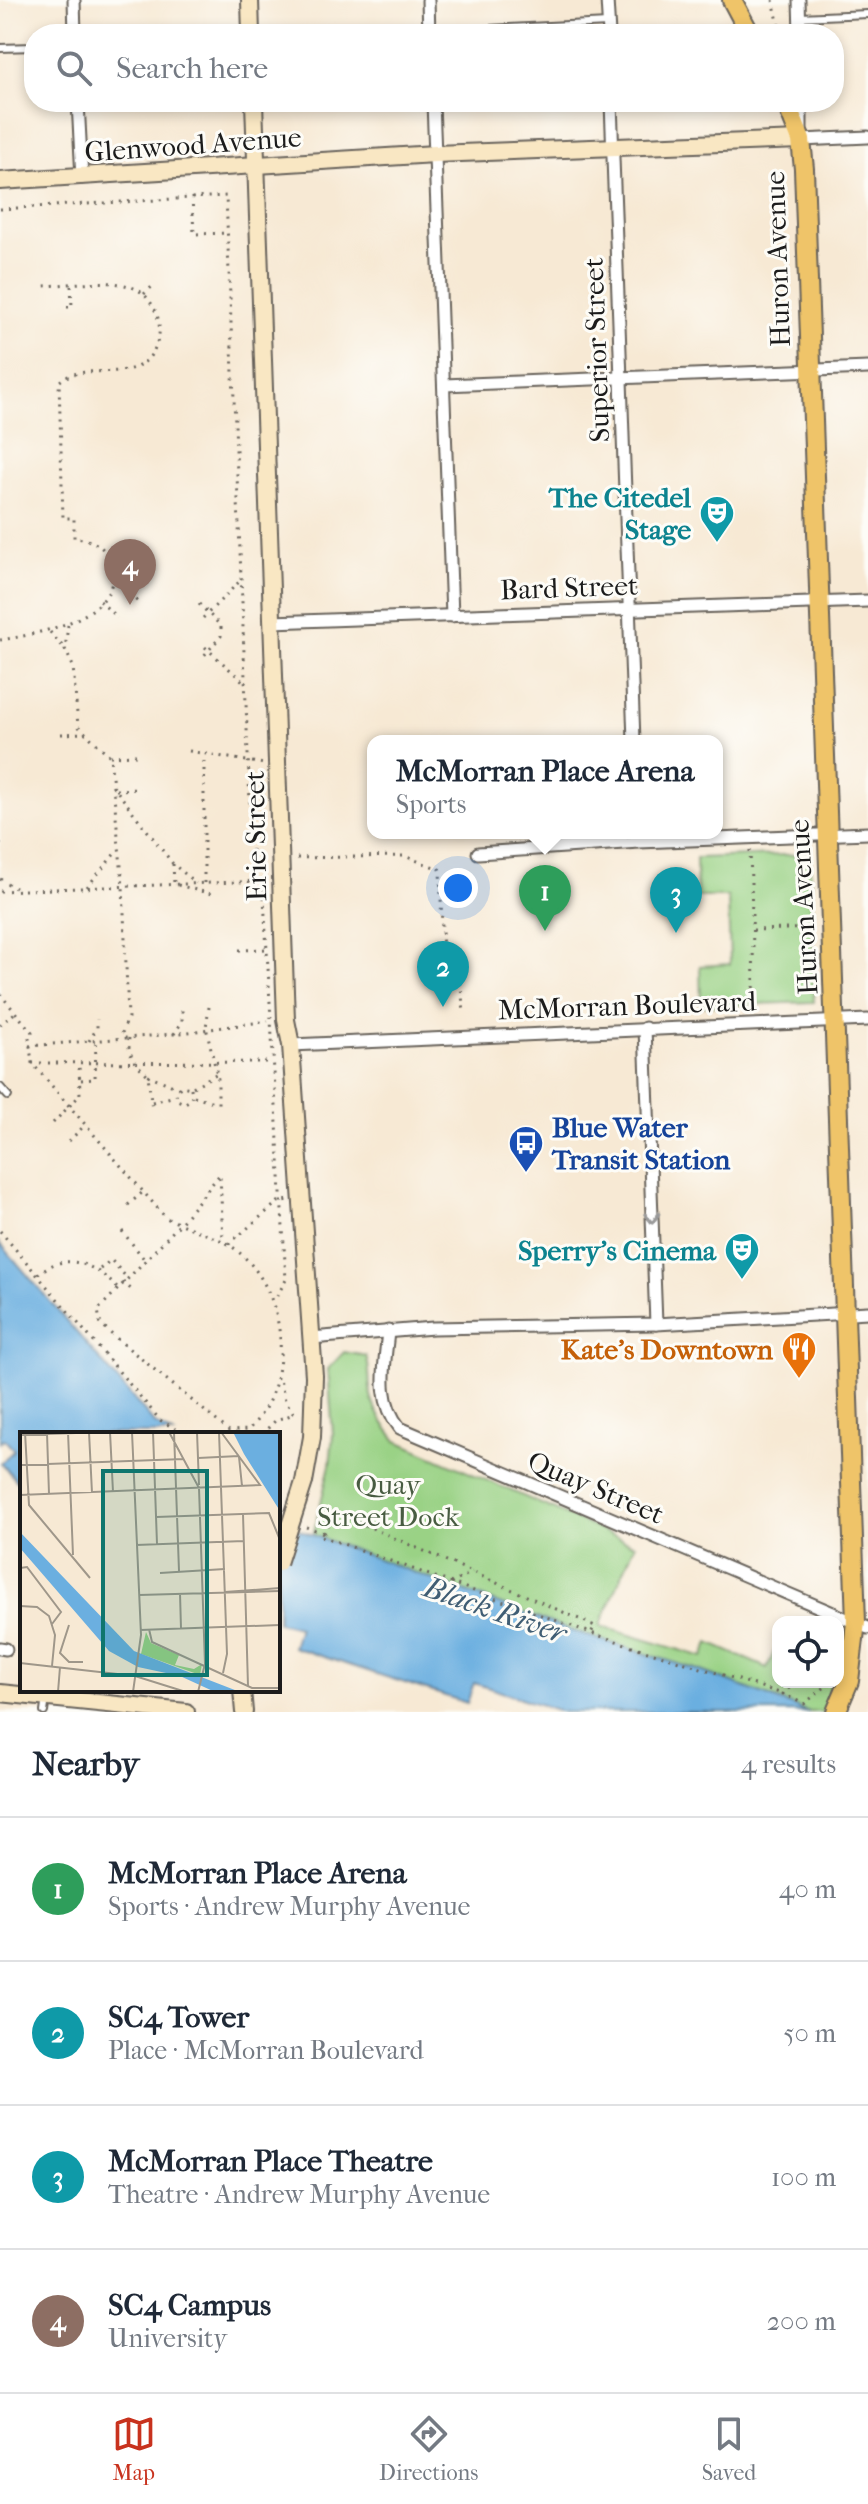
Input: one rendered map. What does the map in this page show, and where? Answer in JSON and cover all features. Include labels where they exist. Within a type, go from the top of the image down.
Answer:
[{"type":"main road","points":[[732,0],[745,24]]},
{"type":"main road","points":[[790,112],[801,140]]},
{"type":"main road","name":"Huron Avenue","points":[[801,140],[836,1021],[843,1313],[862,1625],[849,1681],[837,1710]]},
{"type":"street","points":[[74,0],[75,24]]},
{"type":"street","points":[[250,0],[251,24]]},
{"type":"street","points":[[428,0],[429,24]]},
{"type":"street","points":[[607,0],[608,24]]},
{"type":"street","points":[[799,0],[799,24]]},
{"type":"street","points":[[79,112],[82,178]]},
{"type":"street","name":"Erie Street","points":[[254,112],[279,766],[281,880],[275,949],[291,1045],[311,1338],[312,1437],[304,1482],[280,1557]]},
{"type":"street","points":[[433,112],[452,616]]},
{"type":"street","name":"Superior Street","points":[[611,112],[634,735]]},
{"type":"street","name":"Huron Avenue","points":[[801,112],[801,140]]},
{"type":"street","name":"Glenwood Avenue","points":[[0,181],[435,154],[868,137]]},
{"type":"street","points":[[444,385],[868,368]]},
{"type":"street","name":"Bard Street","points":[[272,622],[868,601]]},
{"type":"street","points":[[723,838],[868,833]]},
{"type":"street","points":[[478,853],[619,839]]},
{"type":"street","name":"McMorran Boulevard","points":[[291,1045],[868,1020]]},
{"type":"street","points":[[645,1028],[656,1324]]},
{"type":"street","points":[[311,1338],[388,1331],[656,1324],[868,1312]]},
{"type":"street","name":"Quay Street","points":[[388,1331],[384,1395],[390,1416],[400,1428],[862,1625]]},
{"type":"street","points":[[242,1692],[244,1712]]},
{"type":"street","points":[[0,1693],[45,1705],[186,1712]]},
{"type":"lane","points":[[799,17],[868,14]]},
{"type":"lane","points":[[0,48],[24,47]]},
{"type":"lane","points":[[0,1087],[8,1096]]},
{"type":"path","points":[[773,0],[779,24]]},
{"type":"path","points":[[0,209],[226,196],[253,881]]},
{"type":"path","points":[[192,197],[194,234],[228,233]]},
{"type":"path","points":[[0,640],[50,632],[68,624],[100,601],[112,578],[111,567],[102,548],[85,538],[74,538],[74,518],[63,518],[59,382],[71,375],[122,372],[146,359],[156,344],[159,329],[156,312],[144,294],[121,282],[43,286]]},
{"type":"path","points":[[144,294],[155,284]]},
{"type":"path","points":[[67,307],[72,307],[71,285]]},
{"type":"path","points":[[112,578],[138,602]]},
{"type":"path","points":[[203,618],[243,578]]},
{"type":"path","points":[[100,601],[117,618]]},
{"type":"path","points":[[199,604],[221,626],[221,636],[202,658]]},
{"type":"path","points":[[65,649],[68,624]]},
{"type":"path","points":[[50,632],[65,649],[73,666],[78,726],[110,756],[117,851],[123,886],[128,1018],[120,1038]]},
{"type":"path","points":[[207,649],[246,684]]},
{"type":"path","points":[[61,734],[86,733]]},
{"type":"path","points":[[189,751],[279,766]]},
{"type":"path","points":[[110,756],[136,755]]},
{"type":"path","points":[[204,755],[204,883]]},
{"type":"path","points":[[113,789],[140,789]]},
{"type":"path","points":[[113,789],[173,864],[196,883]]},
{"type":"path","points":[[750,838],[755,1024]]},
{"type":"path","points":[[87,887],[117,851]]},
{"type":"path","points":[[297,858],[404,856],[440,869],[443,958],[461,988],[464,1012]]},
{"type":"path","points":[[173,864],[174,884]]},
{"type":"path","points":[[0,879],[19,890]]},
{"type":"path","points":[[0,891],[281,880]]},
{"type":"path","points":[[263,881],[275,949],[269,1021],[286,1280],[274,1301]]},
{"type":"path","points":[[174,884],[211,894]]},
{"type":"path","points":[[753,930],[832,928]]},
{"type":"path","points":[[239,950],[275,949]]},
{"type":"path","points":[[0,994],[32,1032],[29,1046],[32,1063],[166,1218],[229,1244],[256,1272],[274,1301],[279,1374],[285,1400],[294,1414],[276,1420],[264,1432]]},
{"type":"path","points":[[175,1096],[178,1088],[184,1085],[191,1088],[194,1096],[218,1105],[216,1074],[206,1027],[209,1007]]},
{"type":"path","points":[[174,1034],[182,1022],[182,1008]]},
{"type":"path","points":[[0,1025],[16,1012]]},
{"type":"path","points":[[89,1041],[97,1028],[97,1019]]},
{"type":"path","points":[[29,1046],[174,1034],[206,1027],[269,1021]]},
{"type":"path","points":[[129,1038],[129,1049],[135,1062],[148,1075],[178,1088]]},
{"type":"path","points":[[81,1080],[95,1079],[96,1041]]},
{"type":"path","points":[[32,1063],[272,1062]]},
{"type":"path","points":[[53,1123],[80,1095],[79,1064]]},
{"type":"path","points":[[191,1088],[216,1074]]},
{"type":"path","points":[[148,1075],[152,1110]]},
{"type":"path","points":[[152,1102],[175,1096],[185,1103],[194,1096]]},
{"type":"path","points":[[69,1141],[86,1124]]},
{"type":"path","points":[[223,1241],[220,1172],[180,1224],[98,1310],[100,1322],[229,1431],[252,1426],[276,1388],[279,1374]]},
{"type":"path","points":[[128,1205],[143,1192]]},
{"type":"path","points":[[229,1244],[282,1201],[302,1197]]},
{"type":"path","points":[[0,1231],[160,1420],[181,1432]]},
{"type":"path","points":[[122,1231],[145,1260]]},
{"type":"path","points":[[100,1269],[111,1260],[133,1291]]},
{"type":"path","points":[[37,1275],[55,1264],[71,1261],[100,1269],[117,1288]]},
{"type":"path","points":[[252,1426],[260,1432]]},
{"type":"path","points":[[591,1633],[595,1626],[335,1512],[321,1536],[591,1633],[783,1694],[804,1704],[824,1688]]},
{"type":"path","points":[[301,1525],[324,1533]]},
{"type":"path","points":[[451,1584],[473,1572]]},
{"type":"path","points":[[783,1694],[789,1688]]},
{"type":"green space","points":[[810,854],[814,1002],[701,1006],[700,966],[730,964],[728,897],[697,897],[696,858]]},
{"type":"green space","name":"Quay Street Dock","points":[[344,1352],[366,1356],[375,1408],[397,1441],[635,1545],[600,1626],[703,1657],[709,1643],[767,1668],[772,1657],[772,1688],[829,1688],[823,1712],[809,1712],[698,1670],[569,1630],[313,1535],[330,1465],[333,1434],[328,1369]]},
{"type":"water","points":[[0,1243],[155,1424],[169,1432],[20,1432],[20,1485],[1,1463],[14,1450],[4,1439],[0,1442]]},
{"type":"water","name":"Black River","points":[[280,1523],[569,1630],[698,1670],[809,1712],[563,1712],[474,1683],[467,1703],[293,1647],[299,1627],[280,1622]]},
{"type":"place","name":"The Citedel Stage","points":[[717,544]]},
{"type":"place","name":"SC4 Campus","points":[[130,605]]},
{"type":"place","name":"McMorran Place Arena","points":[[545,931]]},
{"type":"place","name":"McMorran Place Theatre","points":[[676,933]]},
{"type":"place","name":"SC4 Tower","points":[[443,1007]]},
{"type":"place","name":"Blue Water Transit Station","points":[[526,1174]]},
{"type":"place","name":"Sperry's Cinema","points":[[742,1281]]},
{"type":"place","name":"Kate's Downtown","points":[[799,1380]]}]
